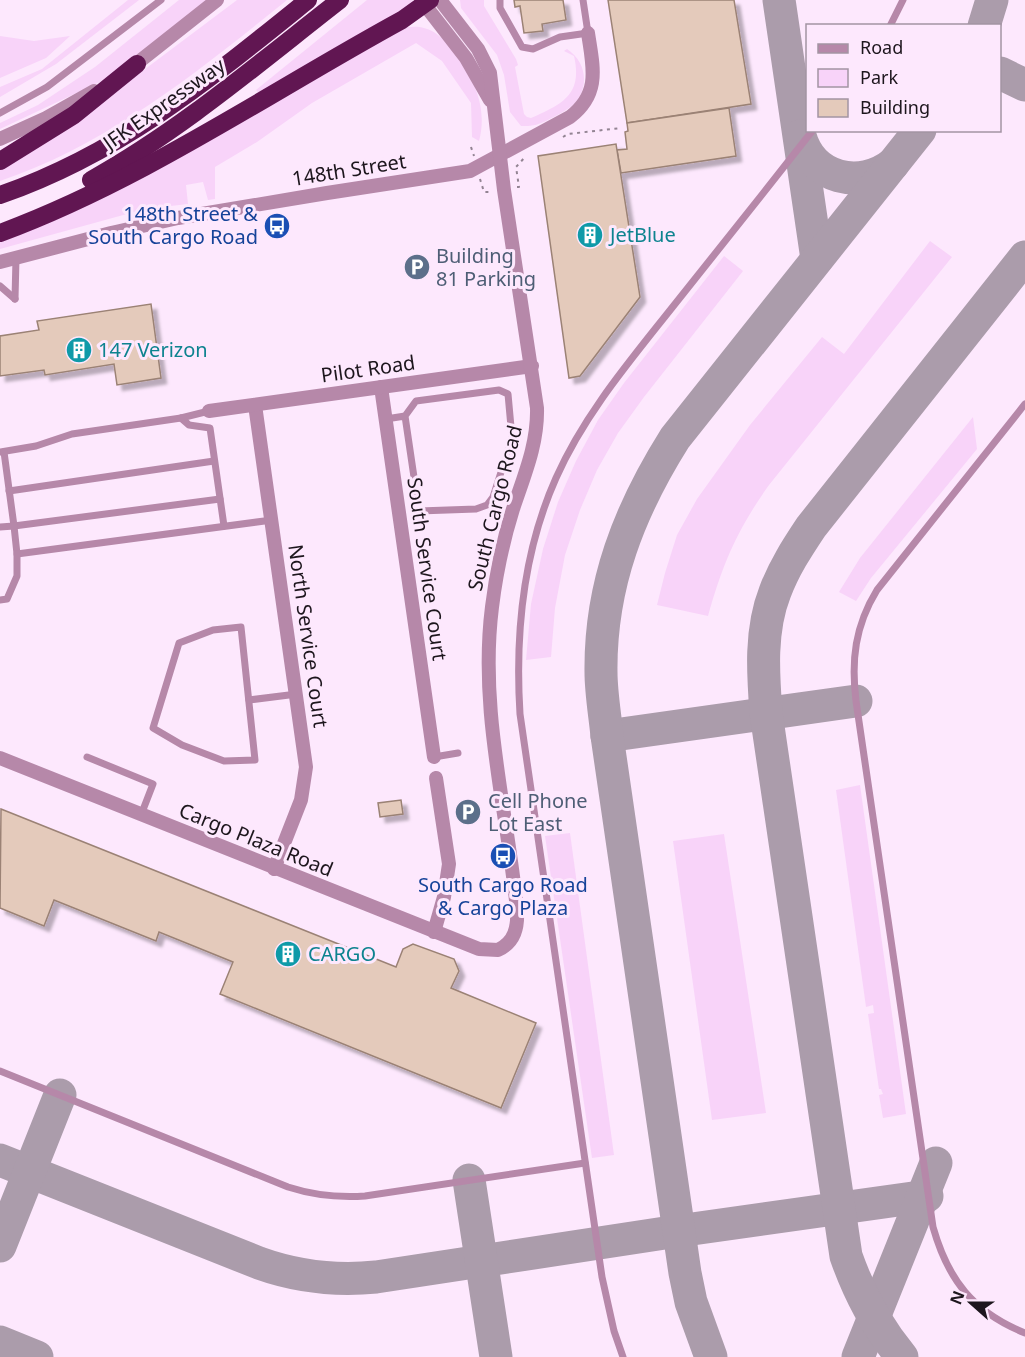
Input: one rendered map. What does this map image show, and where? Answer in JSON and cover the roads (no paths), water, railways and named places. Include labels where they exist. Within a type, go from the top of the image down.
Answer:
[{"type":"highway","name":"JFK Expressway","points":[[0,195],[68,167],[137,129],[202,84],[308,0]]},
{"type":"highway","name":"JFK Expressway","points":[[0,222],[68,192],[147,147],[203,108],[340,0]]},
{"type":"highway","points":[[0,233],[72,203],[168,153],[402,20],[429,1]]},
{"type":"highway","points":[[0,161],[74,115],[137,64]]},
{"type":"street","points":[[0,139],[53,114],[137,64],[217,0]]},
{"type":"street","name":"South Cargo Road","points":[[429,1],[493,105],[532,366],[537,428],[533,449],[500,559],[488,646],[489,706],[517,918],[512,939],[509,944],[498,950]]},
{"type":"street","name":"148th Street","points":[[0,262],[178,218],[470,171],[570,117],[582,106],[590,93],[593,80],[588,33]]},
{"type":"street","name":"Pilot Road","points":[[209,411],[532,366]]},
{"type":"street","name":"South Service Court","points":[[381,387],[434,757]]},
{"type":"street","name":"North Service Court","points":[[255,405],[306,758],[306,775],[301,800],[274,869]]},
{"type":"street","name":"Cargo Plaza Road","points":[[0,758],[434,932],[479,949],[492,952],[498,950]]},
{"type":"street","points":[[434,932],[444,897],[448,864],[436,777]]},
{"type":"lane","points":[[0,112],[57,80],[162,0]]},
{"type":"lane","points":[[500,0],[500,8],[522,47],[533,49],[560,38],[588,33]]},
{"type":"lane","name":"148th Street","points":[[583,0],[588,33]]},
{"type":"lane","points":[[891,24],[903,0]]},
{"type":"lane","points":[[622,1357],[602,1277],[520,714],[517,671],[519,628],[529,566],[541,519],[556,478],[582,428],[616,378],[811,132]]},
{"type":"lane","points":[[0,286],[15,299],[16,258]]},
{"type":"lane","points":[[386,419],[405,416],[416,401],[499,390],[508,394],[512,438],[494,497],[487,505],[476,509],[419,512],[405,416]]},
{"type":"lane","points":[[1025,404],[877,590],[859,628],[853,670],[933,1227],[947,1266],[967,1295],[988,1313],[1025,1333]]},
{"type":"lane","points":[[0,600],[7,599],[17,576],[14,526],[2,452],[36,446],[72,434],[181,418],[209,411]]},
{"type":"lane","points":[[181,418],[189,425],[210,429],[224,526]]},
{"type":"lane","points":[[9,491],[214,461]]},
{"type":"lane","points":[[0,527],[220,499]]},
{"type":"lane","points":[[17,554],[272,520]]},
{"type":"lane","points":[[241,627],[249,700],[255,760],[225,761],[182,745],[153,728],[179,643],[213,630],[241,627]]},
{"type":"lane","points":[[249,700],[297,694]]},
{"type":"lane","points":[[434,757],[458,753]]},
{"type":"lane","points":[[87,757],[153,784],[141,815]]},
{"type":"lane","points":[[0,1071],[288,1187],[318,1195],[364,1196],[585,1163]]},
{"type":"place","name":"148th Street & South Cargo Road","points":[[277,226]]},
{"type":"place","name":"JetBlue","points":[[590,235]]},
{"type":"place","name":"Building 81 Parking","points":[[417,267]]},
{"type":"place","name":"147 Verizon","points":[[79,350]]},
{"type":"place","name":"Cell Phone Lot East","points":[[468,812]]},
{"type":"place","name":"South Cargo Road & Cargo Plaza","points":[[503,856]]},
{"type":"place","name":"CARGO","points":[[288,954]]}]
